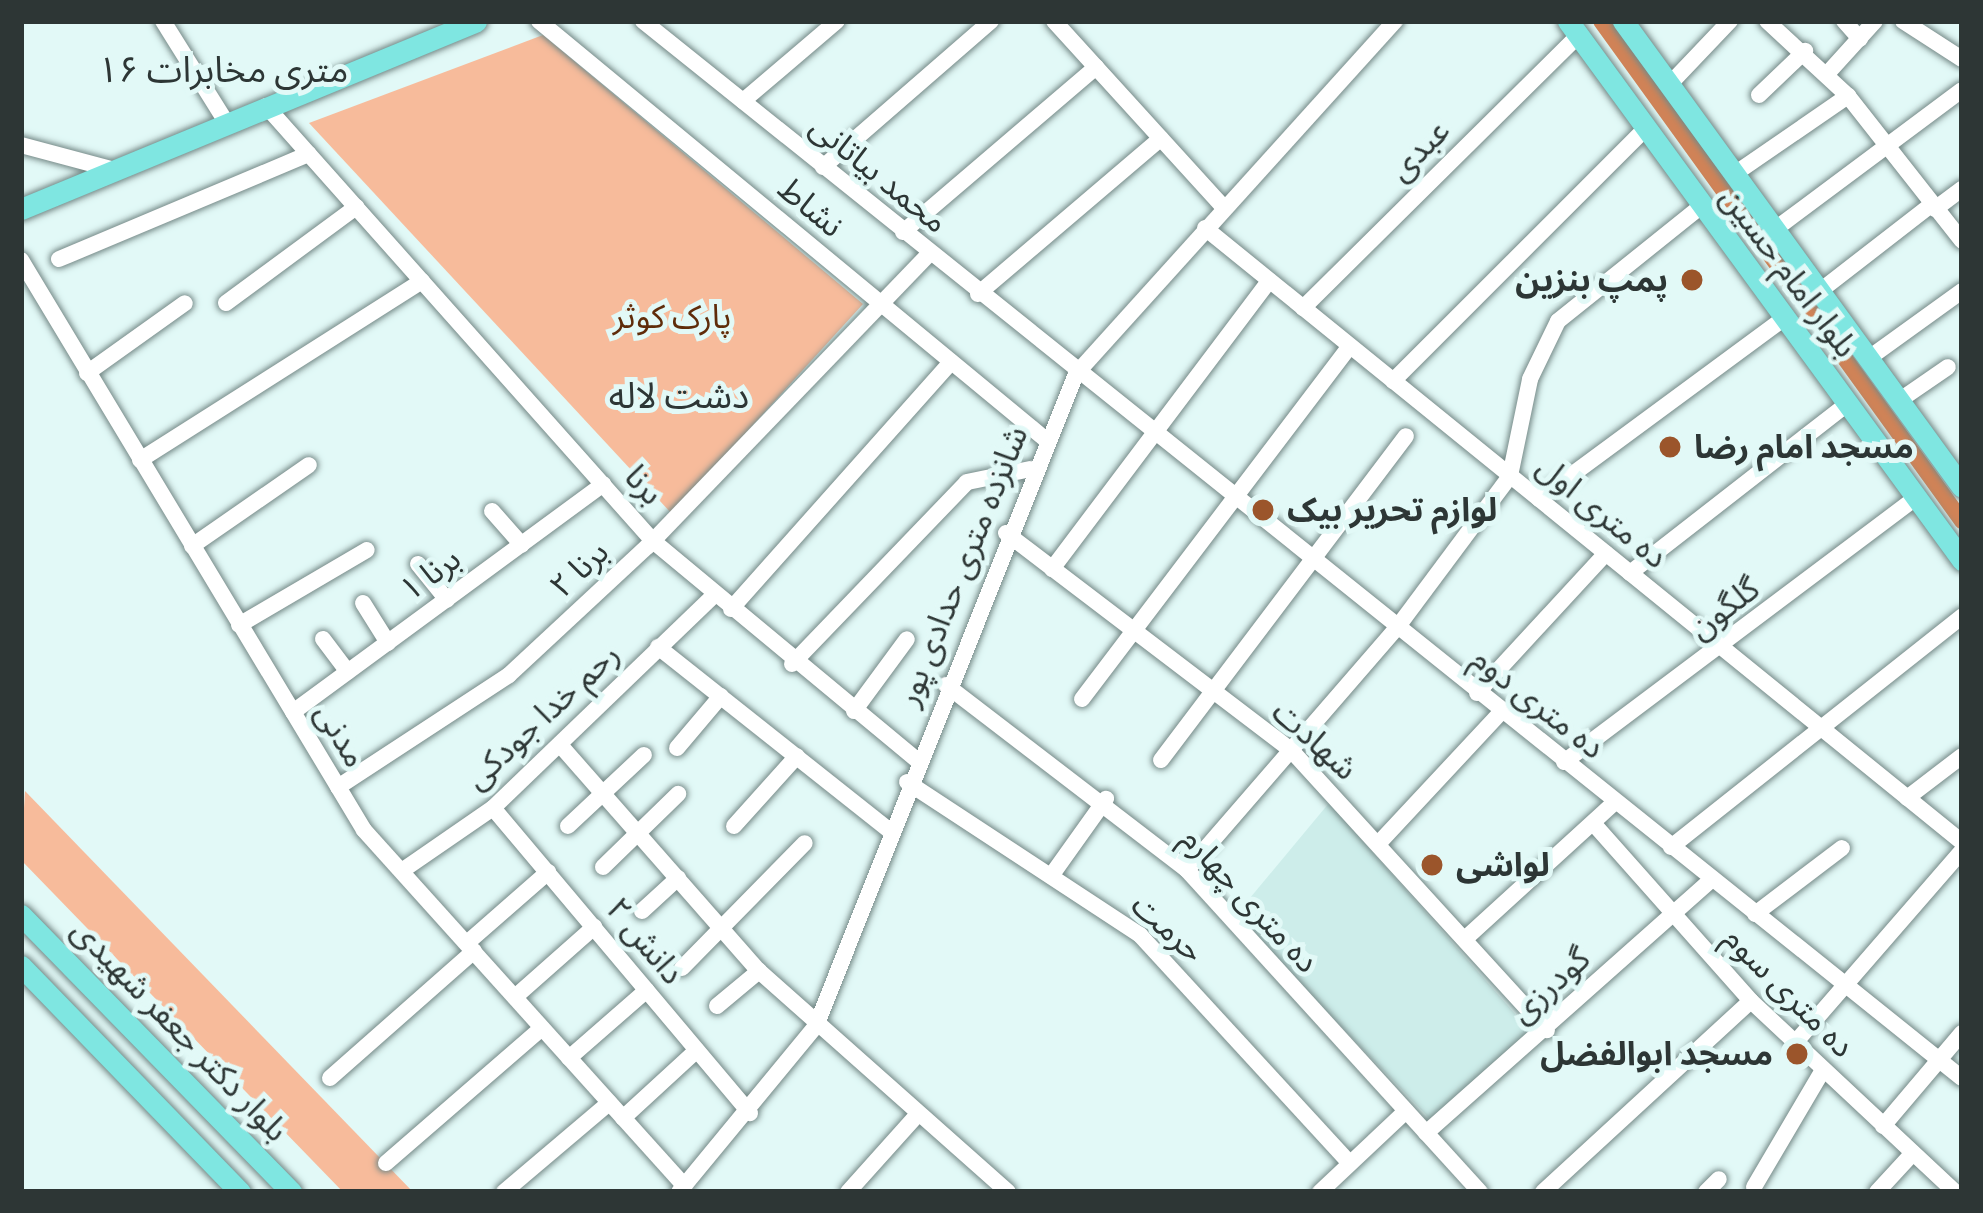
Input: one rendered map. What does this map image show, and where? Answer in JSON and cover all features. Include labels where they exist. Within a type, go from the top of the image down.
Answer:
[{"type":"main road","points":[[21,209],[476,21]]},
{"type":"main road","name":"بلوار امام حسین","points":[[1623,21],[1960,479]]},
{"type":"main road","name":"بلوار امام حسین","points":[[1573,28],[1700,208],[1962,560]]},
{"type":"main road","name":"بلوار دکتر جعفر شهیدی","points":[[21,915],[291,1192]]},
{"type":"main road","name":"بلوار دکتر جعفر شهیدی","points":[[21,966],[240,1192]]},
{"type":"street","points":[[163,21],[226,122]]},
{"type":"street","name":"نشاط","points":[[539,21],[1045,440]]},
{"type":"street","name":"محمد بیاتانی","points":[[643,21],[1076,374]]},
{"type":"street","points":[[743,100],[838,21]]},
{"type":"street","points":[[823,166],[991,21]]},
{"type":"street","points":[[1054,21],[1224,208]]},
{"type":"street","name":"شانزده متری حدادی پور","points":[[682,1189],[751,1113],[816,1026],[888,829],[1031,469],[1076,374],[1396,21]]},
{"type":"street","points":[[1668,86],[1730,21]]},
{"type":"street","points":[[1766,21],[1805,51],[1848,96],[1962,241]]},
{"type":"street","points":[[1844,21],[1860,39]]},
{"type":"street","points":[[1827,74],[1874,21]]},
{"type":"street","points":[[1903,21],[1962,59]]},
{"type":"street","name":"عبدی","points":[[1303,308],[1573,28]]},
{"type":"street","points":[[1760,94],[1805,51]]},
{"type":"street","points":[[903,232],[1096,67]]},
{"type":"street","points":[[1774,230],[1962,90]]},
{"type":"street","points":[[1733,175],[1848,96]]},
{"type":"street","name":"برنا","points":[[266,106],[653,541],[792,664],[916,759]]},
{"type":"street","points":[[1393,381],[1644,130]]},
{"type":"street","points":[[978,294],[1161,138]]},
{"type":"street","points":[[21,145],[114,170]]},
{"type":"street","points":[[59,259],[309,154]]},
{"type":"street","points":[[1820,291],[1962,189]]},
{"type":"street","points":[[226,303],[356,207]]},
{"type":"street","points":[[1187,869],[1396,628],[1510,476],[1541,346],[1579,301],[1700,208]]},
{"type":"street","name":"ده متری اول","points":[[1205,228],[1961,842]]},
{"type":"street","name":"برنا ۲","points":[[338,787],[509,676],[653,541],[929,254]]},
{"type":"street","name":"مدنی","points":[[21,260],[338,787],[403,870],[682,1189]]},
{"type":"street","points":[[140,460],[422,281]]},
{"type":"street","points":[[1052,569],[1270,281]]},
{"type":"street","points":[[1870,358],[1962,290]]},
{"type":"street","points":[[87,373],[185,303]]},
{"type":"street","points":[[1539,499],[1782,320]]},
{"type":"street","points":[[1082,699],[1128,628],[1350,346]]},
{"type":"street","points":[[731,609],[952,362]]},
{"type":"street","points":[[1900,400],[1948,367]]},
{"type":"street","name":"ده متری دوم","points":[[1076,374],[1962,1078]]},
{"type":"street","points":[[1630,573],[1848,403]]},
{"type":"street","points":[[1161,760],[1208,691],[1406,436]]},
{"type":"street","points":[[192,546],[309,465]]},
{"type":"street","points":[[792,664],[967,482],[1031,469]]},
{"type":"street","name":"برنا ۱","points":[[292,712],[603,484]]},
{"type":"street","name":"گلگون","points":[[1564,762],[1723,648],[1917,496]]},
{"type":"street","points":[[492,511],[522,545]]},
{"type":"street","name":"شهادت","points":[[1006,533],[1208,691],[1290,748],[1547,1030]]},
{"type":"street","points":[[239,625],[367,550]]},
{"type":"street","points":[[1477,693],[1606,554]]},
{"type":"street","points":[[418,564],[446,600]]},
{"type":"street","name":"رحم خدا جودکی","points":[[403,870],[493,808],[713,595]]},
{"type":"street","points":[[363,603],[388,643]]},
{"type":"street","points":[[1671,847],[1816,723],[1962,616]]},
{"type":"street","points":[[323,639],[348,672]]},
{"type":"street","points":[[854,711],[907,639]]},
{"type":"street","points":[[658,647],[888,829]]},
{"type":"street","name":"ده متری چهارم","points":[[946,685],[1106,799],[1187,869],[1477,1191]]},
{"type":"street","points":[[677,748],[721,696]]},
{"type":"street","points":[[1378,844],[1501,712]]},
{"type":"street","points":[[561,746],[759,970],[918,1114],[987,1185],[1008,1192]]},
{"type":"street","points":[[568,826],[644,755]]},
{"type":"street","points":[[734,826],[797,756]]},
{"type":"street","points":[[1907,797],[1962,756]]},
{"type":"street","name":"حرمت","points":[[907,782],[1140,934],[1350,1163]]},
{"type":"street","points":[[603,867],[679,794]]},
{"type":"street","points":[[1051,876],[1106,799]]},
{"type":"street","points":[[1466,938],[1615,802]]},
{"type":"street","name":"دانش ۲","points":[[493,808],[751,1113]]},
{"type":"street","name":"ده متری سوم","points":[[1593,823],[1751,1001],[1955,1192]]},
{"type":"street","points":[[1794,1044],[1847,987],[1961,842]]},
{"type":"street","points":[[682,968],[805,843]]},
{"type":"street","points":[[1756,914],[1842,848]]},
{"type":"street","points":[[330,1078],[548,872]]},
{"type":"street","points":[[642,911],[679,878]]},
{"type":"street","name":"گودرزی","points":[[1426,1132],[1547,1030],[1712,879]]},
{"type":"street","points":[[515,997],[594,927]]},
{"type":"street","points":[[717,1006],[759,970]]},
{"type":"street","points":[[569,1058],[647,990]]},
{"type":"street","points":[[1544,1192],[1751,1001]]},
{"type":"street","points":[[386,1163],[542,1028]]},
{"type":"street","points":[[1883,1126],[1962,1033]]},
{"type":"street","points":[[623,1118],[697,1050]]},
{"type":"street","points":[[1754,1187],[1823,1070]]},
{"type":"street","points":[[504,1192],[609,1103]]},
{"type":"street","points":[[1320,1192],[1406,1112]]},
{"type":"street","points":[[848,1192],[918,1114]]},
{"type":"street","points":[[1877,1192],[1913,1153]]},
{"type":"shaded area","points":[[1329,803],[1531,1032],[1430,1119],[1235,916]]},
{"type":"green space","name":"پارک کوثر","points":[[543,35],[863,304],[672,514],[309,123]]},
{"type":"green space","points":[[25,791],[413,1192],[343,1192],[21,860]]},
{"type":"waterway","points":[[1601,21],[1962,521]]},
{"type":"place","name":"پمپ بنزین","points":[[1692,280]]},
{"type":"place","name":"مسجد امام رضا","points":[[1670,447]]},
{"type":"place","name":"لوازم تحریر بیک","points":[[1263,510]]},
{"type":"place","name":"لواشی","points":[[1432,865]]},
{"type":"place","name":"مسجد ابوالفضل","points":[[1797,1054]]},
{"type":"district","name":"۱۶ متری مخابرات","points":[[223,69]]},
{"type":"district","name":"دشت لاله","points":[[679,395]]}]
